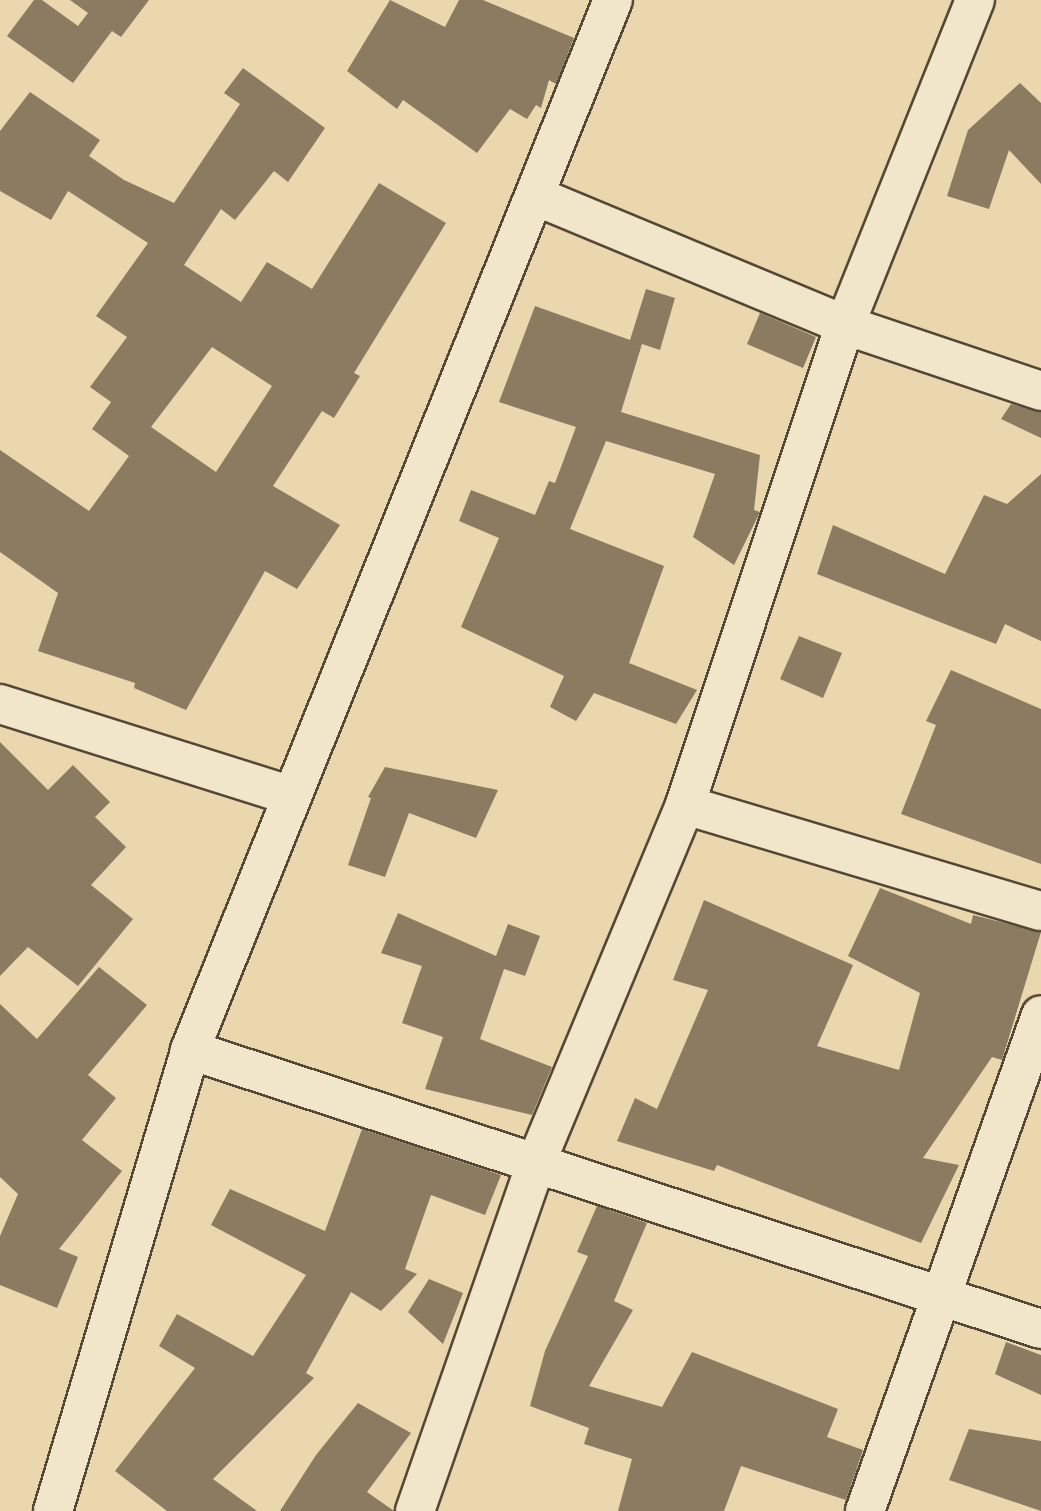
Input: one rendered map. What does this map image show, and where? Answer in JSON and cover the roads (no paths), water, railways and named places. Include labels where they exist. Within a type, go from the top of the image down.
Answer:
[{"type":"street","points":[[53,1511],[190,1050],[538,197],[613,0]]},
{"type":"street","points":[[415,1511],[536,1163],[685,805],[845,325],[975,0]]},
{"type":"street","points":[[538,197],[845,325],[1041,391]]},
{"type":"street","points":[[0,704],[292,796]]},
{"type":"street","points":[[685,805],[1041,911]]},
{"type":"street","points":[[864,1511],[1041,1014]]},
{"type":"street","points":[[190,1050],[1041,1329]]}]
